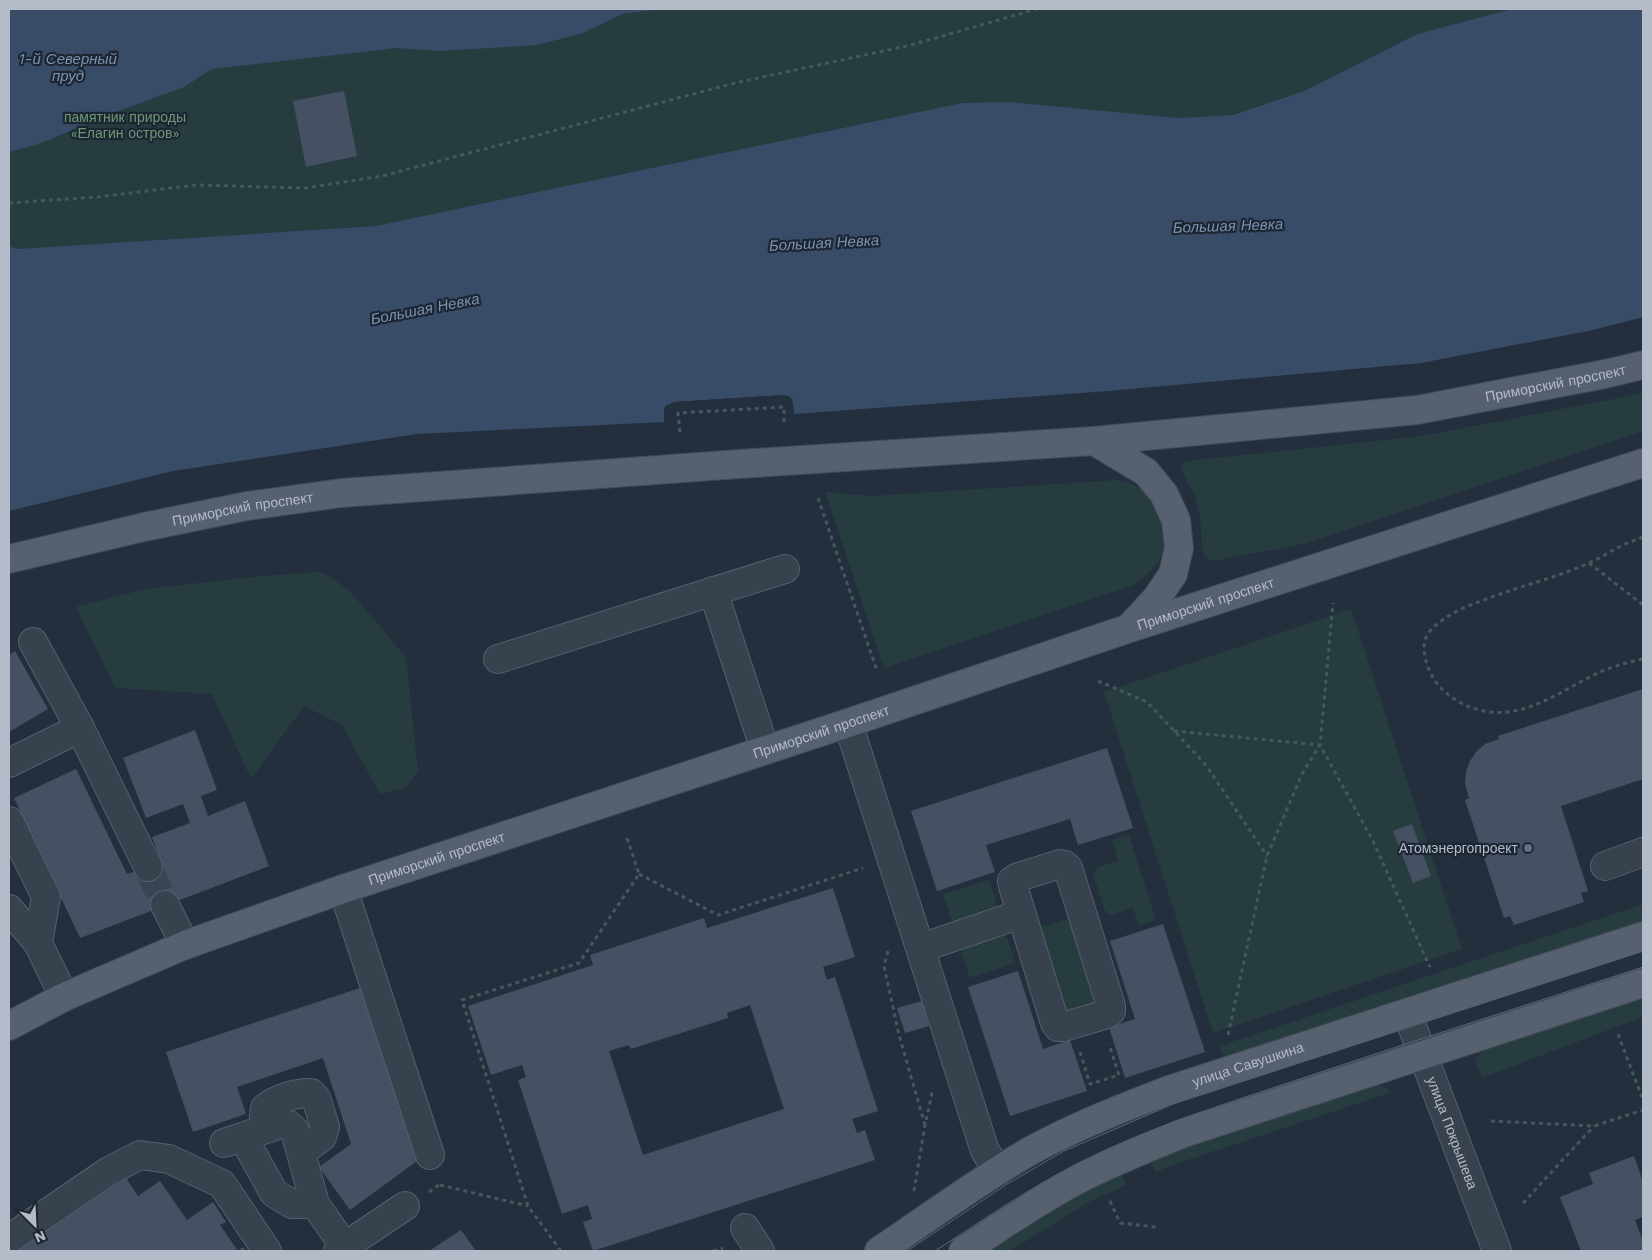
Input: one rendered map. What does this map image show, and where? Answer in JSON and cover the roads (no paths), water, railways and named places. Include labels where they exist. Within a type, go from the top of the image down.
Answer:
[{"type":"main road","name":"Приморский проспект","points":[[9,559],[144,527],[246,506],[341,493],[729,464],[1094,441],[1418,410],[1643,365]]},
{"type":"main road","points":[[1094,441],[1146,472],[1164,494],[1176,520],[1178,548],[1173,574],[1156,600],[1130,628]]},
{"type":"main road","name":"Приморский проспект","points":[[9,1026],[64,997],[184,945],[343,889],[848,724],[1130,628],[1643,464]]},
{"type":"main road","name":"улица Савушкина","points":[[879,1251],[998,1171],[1033,1150],[1117,1110],[1169,1090],[1643,936]]},
{"type":"main road","points":[[963,1251],[1080,1179],[1131,1154],[1184,1133],[1643,983]]},
{"type":"street","points":[[498,659],[785,569]]},
{"type":"street","points":[[713,591],[765,750]]},
{"type":"street","points":[[33,642],[80,728],[148,867]]},
{"type":"street","points":[[848,724],[985,1151],[998,1171]]},
{"type":"street","points":[[9,763],[80,728]]},
{"type":"street","points":[[9,821],[46,897],[38,943]]},
{"type":"street","points":[[1605,866],[1643,852]]},
{"type":"street","points":[[1065,864],[1068,868],[1111,1011],[1058,1028],[1021,914],[1012,881],[1016,878],[1065,864]]},
{"type":"street","points":[[343,889],[430,1155]]},
{"type":"street","points":[[165,905],[184,945]]},
{"type":"street","points":[[9,909],[38,943],[64,997]]},
{"type":"street","points":[[921,948],[1021,914]]},
{"type":"street","name":"улица Покрышева","points":[[1407,1013],[1497,1251]]},
{"type":"street","points":[[268,1128],[264,1116],[265,1108],[271,1103],[304,1092],[311,1093],[316,1098],[325,1127],[322,1137],[301,1152]]},
{"type":"street","points":[[315,1204],[292,1204],[274,1193],[234,1140],[281,1124],[289,1125],[295,1131],[315,1204],[341,1249],[405,1206]]},
{"type":"street","points":[[9,1239],[109,1171],[140,1155],[169,1159],[222,1184],[267,1251]]},
{"type":"street","points":[[745,1228],[760,1251]]},
{"type":"water","name":"1-й Северный пруд","points":[[9,9],[667,9],[625,13],[580,34],[537,45],[439,51],[397,48],[212,69],[184,87],[108,115],[39,144],[9,152]]},
{"type":"water","name":"Большая Невка","points":[[1512,9],[1643,9],[1643,317],[1593,330],[1421,363],[1108,391],[794,414],[793,403],[784,395],[674,402],[664,411],[664,422],[417,434],[173,471],[9,511],[9,246],[17,249],[376,226],[962,103],[1010,102],[1178,118],[1233,115],[1304,91],[1417,34]]},
{"type":"tunnel","points":[[148,867],[165,905]]},
{"type":"tram line","points":[[907,1251],[1007,1184],[1064,1151],[1173,1104],[1643,951]]},
{"type":"tram line","points":[[935,1251],[1003,1207],[1073,1166],[1157,1128],[1244,1097],[1643,967]]},
{"type":"place","name":"Атомэнергопроект","points":[[1528,848]]},
{"type":"park label","name":"памятник природы «Елагин остров»","points":[[125,126]]}]
